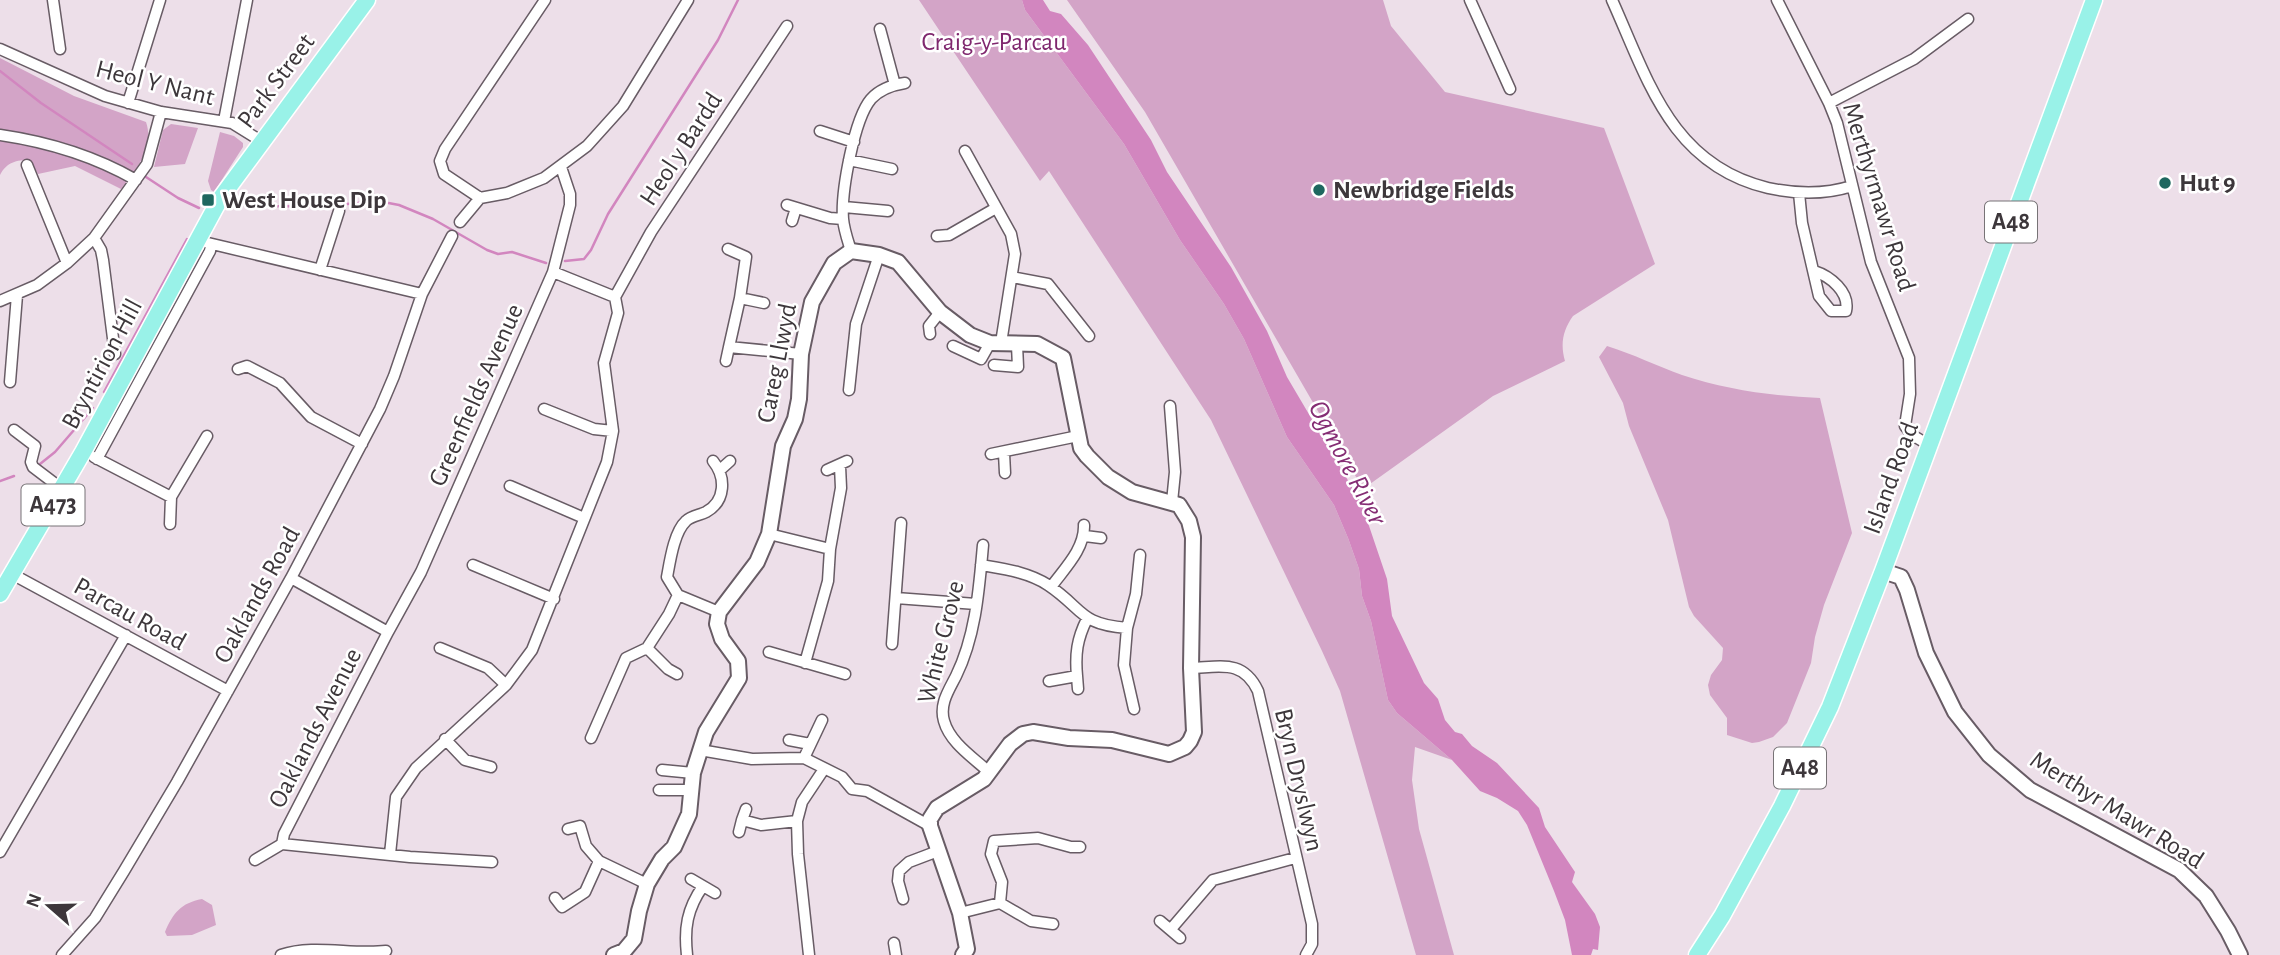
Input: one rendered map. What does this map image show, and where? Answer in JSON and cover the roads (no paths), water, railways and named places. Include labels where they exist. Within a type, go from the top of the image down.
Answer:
[{"type":"main road","name":"Park Street","points":[[248,159],[368,0]]},
{"type":"main road","name":"Island Road","points":[[1697,955],[1723,916],[1782,806],[1830,707],[2094,0]]},
{"type":"main road","name":"Bryntirion Hill","points":[[0,594],[62,489],[90,455],[204,241],[220,199],[248,159]]},
{"type":"street","points":[[53,0],[60,49]]},
{"type":"street","points":[[128,103],[160,0]]},
{"type":"street","points":[[224,121],[247,0]]},
{"type":"street","points":[[480,198],[444,174],[440,161],[445,149],[545,0]]},
{"type":"street","points":[[460,222],[480,198],[507,193],[544,178],[587,146],[623,106],[688,0]]},
{"type":"street","points":[[1470,0],[1510,89]]},
{"type":"street","points":[[1612,0],[1664,114],[1686,142],[1714,165],[1760,186],[1799,193],[1819,193],[1852,186]]},
{"type":"street","name":"Merthyrmawr Road","points":[[1776,0],[1837,123],[1871,262],[1909,358],[1910,394],[1905,426],[1912,435],[1929,445]]},
{"type":"street","points":[[1829,103],[1914,59],[1968,19]]},
{"type":"street","name":"Heol y Bardd","points":[[390,854],[396,797],[416,768],[506,685],[532,650],[607,462],[613,430],[604,363],[618,313],[615,297],[658,220],[787,26]]},
{"type":"street","points":[[880,29],[900,84],[882,90],[872,97],[865,108],[854,142],[849,160],[843,219],[851,251],[879,255],[898,262],[940,312],[970,335],[995,343],[1037,344],[1063,358],[1081,448],[1108,477],[1132,492],[1179,505],[1184,511],[1193,537],[1191,668],[1194,732],[1190,741],[1176,752],[1161,753],[1112,740],[1069,738],[1033,732],[1023,734],[1016,738],[990,773],[973,788],[937,808],[930,819],[930,826],[960,914],[967,949],[963,955]]},
{"type":"street","name":"Heol Y Nant","points":[[0,49],[81,87],[161,111],[224,121],[236,125],[261,141]]},
{"type":"street","points":[[0,301],[37,285],[67,263],[94,238],[136,180],[152,150],[161,111]]},
{"type":"street","points":[[820,131],[854,142]]},
{"type":"street","points":[[0,135],[51,145],[108,164],[136,180]]},
{"type":"street","points":[[953,346],[981,359],[995,343],[1012,277],[1015,254],[1011,233],[965,151]]},
{"type":"street","points":[[876,166],[878,154]]},
{"type":"street","points":[[849,160],[892,169]]},
{"type":"street","points":[[27,165],[67,263]]},
{"type":"street","name":"Greenfields Avenue","points":[[388,632],[421,572],[553,272],[570,205],[570,194],[561,167]]},
{"type":"street","points":[[1799,193],[1802,223],[1814,271]]},
{"type":"street","points":[[792,222],[792,206],[830,218],[843,219]]},
{"type":"street","points":[[844,207],[888,211]]},
{"type":"street","points":[[937,236],[950,239],[996,208]]},
{"type":"street","points":[[320,270],[340,211]]},
{"type":"street","name":"Oaklands Road","points":[[62,955],[95,918],[177,782],[291,578],[362,444],[394,376],[422,294],[452,236]]},
{"type":"street","points":[[94,238],[103,260],[115,354]]},
{"type":"street","points":[[204,241],[422,294]]},
{"type":"street","points":[[726,361],[746,257],[728,249]]},
{"type":"street","name":"Careg Llwyd","points":[[719,612],[757,562],[769,534],[783,446],[795,419],[799,399],[801,354],[812,302],[834,263],[851,251]]},
{"type":"street","points":[[849,390],[856,324],[879,255]]},
{"type":"street","points":[[553,272],[615,297]]},
{"type":"street","points":[[1012,277],[1048,284],[1089,336]]},
{"type":"street","points":[[10,382],[17,295]]},
{"type":"street","points":[[740,298],[764,303]]},
{"type":"street","points":[[930,334],[929,326],[940,312]]},
{"type":"street","points":[[994,365],[1018,367],[1017,345]]},
{"type":"street","points":[[729,347],[801,354]]},
{"type":"street","points":[[243,364],[280,383],[311,417],[362,444]]},
{"type":"street","points":[[1170,406],[1175,472],[1172,502]]},
{"type":"street","points":[[544,409],[594,429],[613,430]]},
{"type":"street","points":[[14,430],[35,446],[31,462],[33,467],[62,489]]},
{"type":"street","points":[[170,524],[171,497],[207,436]]},
{"type":"street","points":[[991,454],[1078,436]]},
{"type":"street","points":[[1004,453],[1005,473]]},
{"type":"street","points":[[90,455],[171,497]]},
{"type":"street","points":[[614,955],[624,951],[634,939],[647,884],[681,832],[689,814],[693,773],[711,722],[739,678],[738,661],[722,639],[717,624],[719,612],[678,595],[667,577],[673,546],[686,521],[709,510],[719,499],[723,485],[720,470],[713,461]]},
{"type":"street","points":[[720,470],[730,461]]},
{"type":"street","points":[[805,663],[828,581],[830,548],[843,463],[827,470]]},
{"type":"street","points":[[510,486],[584,518]]},
{"type":"street","points":[[892,644],[901,523]]},
{"type":"street","points":[[1051,587],[1082,544],[1084,531],[1101,538]]},
{"type":"street","points":[[769,534],[830,548]]},
{"type":"street","name":"White Grove","points":[[983,545],[975,615],[956,675],[944,700],[943,718],[956,741],[990,773]]},
{"type":"street","points":[[1134,709],[1124,665],[1127,628],[1136,594],[1140,555]]},
{"type":"street","points":[[473,565],[554,598]]},
{"type":"street","points":[[981,565],[1021,573],[1051,587],[1087,620],[1096,624],[1127,628]]},
{"type":"street","name":"Merthyr Mawr Road","points":[[1883,571],[1901,577],[1908,590],[1926,653],[1955,712],[1989,755],[2030,790],[2179,870],[2206,895],[2240,955]]},
{"type":"street","name":"Parcau Road","points":[[12,574],[228,691]]},
{"type":"street","points":[[291,578],[388,632]]},
{"type":"street","points":[[591,738],[626,658],[647,648],[678,595]]},
{"type":"street","points":[[895,598],[976,604]]},
{"type":"street","points":[[1079,689],[1075,653],[1087,620]]},
{"type":"street","name":"Oaklands Avenue","points":[[282,844],[289,822],[388,632]]},
{"type":"street","points":[[0,852],[126,635]]},
{"type":"street","points":[[440,648],[488,668],[506,685]]},
{"type":"street","points":[[647,648],[668,670],[677,674]]},
{"type":"street","points":[[769,652],[845,674]]},
{"type":"street","name":"Bryn Dryslwyn","points":[[1191,668],[1236,668],[1252,677],[1258,691],[1312,925],[1312,944],[1307,955]]},
{"type":"street","points":[[1049,681],[1077,676]]},
{"type":"street","points":[[804,758],[822,720]]},
{"type":"street","points":[[445,739],[466,760],[491,767]]},
{"type":"street","points":[[789,740],[810,744]]},
{"type":"street","points":[[700,750],[752,759],[804,758],[842,778],[852,789],[867,791],[930,826]]},
{"type":"street","points":[[662,769],[693,773]]},
{"type":"street","points":[[809,955],[797,821],[802,802],[824,769]]},
{"type":"street","points":[[659,790],[692,790]]},
{"type":"street","points":[[739,832],[746,809]]},
{"type":"street","points":[[742,820],[761,825],[797,821]]},
{"type":"street","points":[[568,829],[580,826],[586,846],[599,861],[647,884]]},
{"type":"street","points":[[1000,903],[1002,882],[991,854],[994,841],[1038,838],[1080,847]]},
{"type":"street","name":"Oaklands Avenue","points":[[255,860],[282,844],[492,862]]},
{"type":"street","points":[[903,899],[898,871],[909,862],[938,851]]},
{"type":"street","points":[[1171,929],[1213,880],[1295,858]]},
{"type":"street","points":[[555,898],[562,907],[585,892],[599,861]]},
{"type":"street","points":[[691,879],[715,893]]},
{"type":"street","points":[[687,955],[685,922],[692,902],[703,887]]},
{"type":"street","points":[[960,914],[1000,903],[1031,921],[1053,925]]},
{"type":"street","points":[[1160,921],[1180,938]]},
{"type":"street","points":[[894,943],[896,955]]},
{"type":"street","points":[[281,955],[294,951],[373,954],[386,951]]},
{"type":"waterway","points":[[565,261],[584,259],[591,250],[608,214],[718,40],[738,0]]},
{"type":"waterway","points":[[0,71],[41,103],[132,164]]},
{"type":"waterway","points":[[146,177],[199,208]]},
{"type":"waterway","points":[[235,199],[264,206],[332,207]]},
{"type":"waterway","points":[[347,204],[378,201],[399,205],[433,219],[487,250],[498,254],[512,252],[546,263]]},
{"type":"waterway","points":[[104,392],[187,239]]},
{"type":"waterway","points":[[40,464],[55,452],[93,408]]},
{"type":"waterway","points":[[0,481],[14,476]]},
{"type":"place","name":"Hut 9","points":[[2165,183]]},
{"type":"place","name":"Newbridge Fields","points":[[1319,190]]},
{"type":"place","name":"West House Dip","points":[[208,200]]},
{"type":"park label","name":"Craig-y-Parcau","points":[[994,42]]},
{"type":"water label","name":"Ogmore River","points":[[1347,463]]}]
